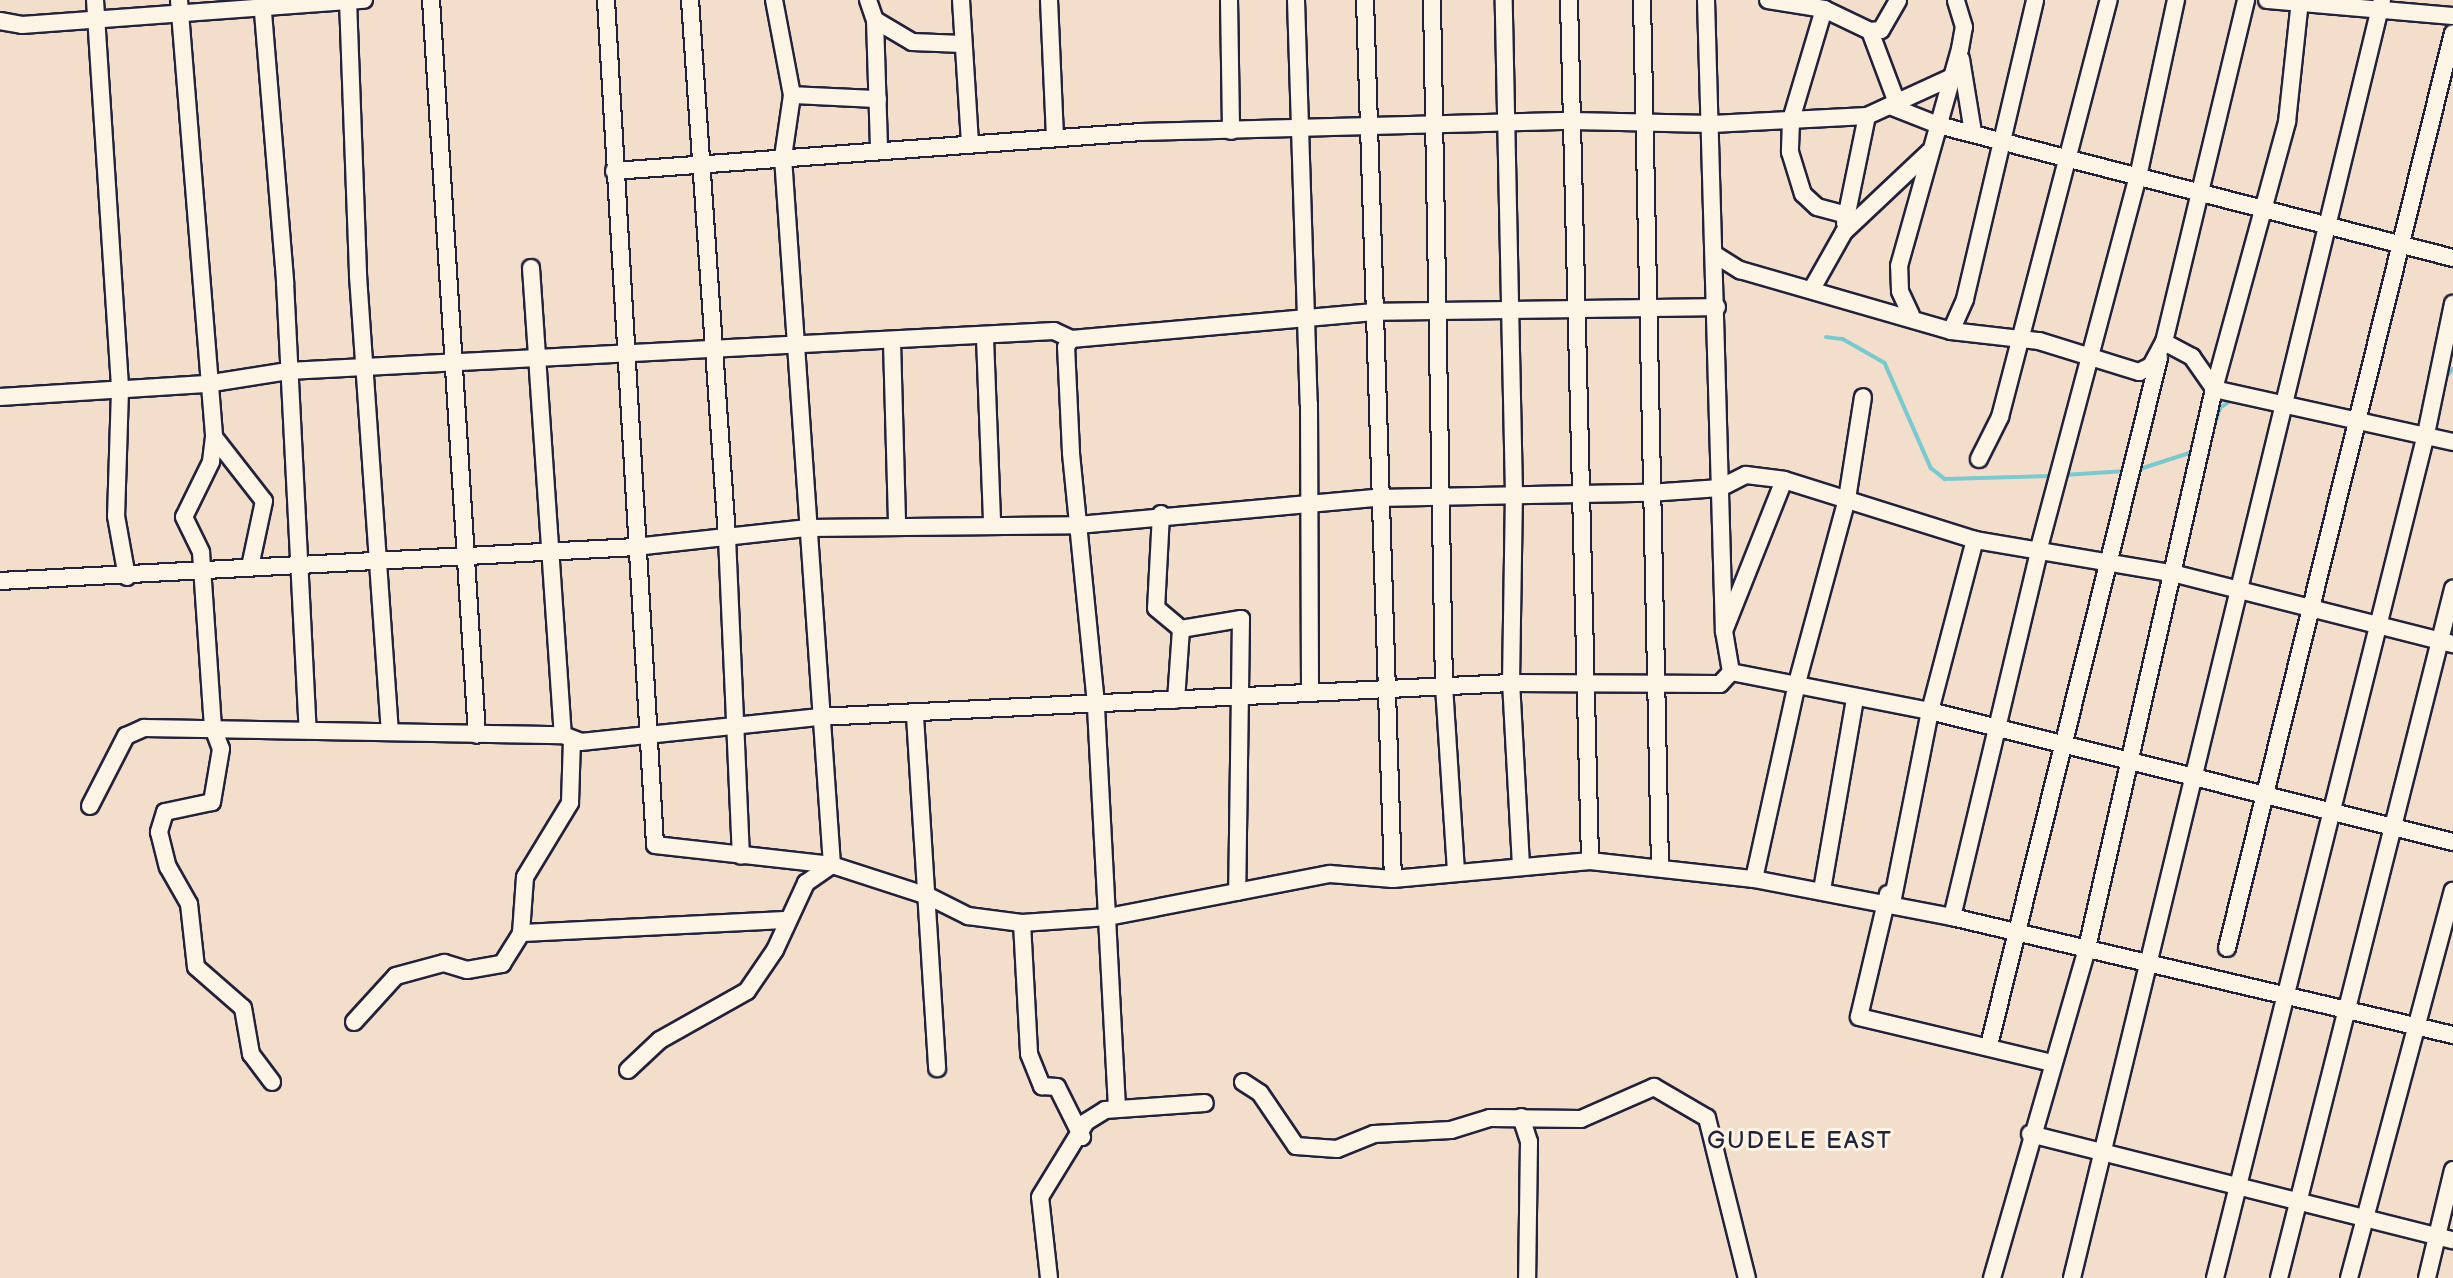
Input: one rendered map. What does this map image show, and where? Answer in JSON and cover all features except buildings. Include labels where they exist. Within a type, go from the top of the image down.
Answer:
[{"type":"street","points":[[179,0],[206,384],[214,437],[211,462],[184,517],[203,570],[213,728],[221,749],[212,802],[165,812],[159,832],[168,867],[189,905],[196,967],[243,1008],[251,1054],[272,1083]]},
{"type":"street","points":[[262,0],[288,372],[308,730]]},
{"type":"street","points":[[348,0],[390,731]]},
{"type":"street","points":[[0,21],[22,25],[96,7],[364,0]]},
{"type":"street","points":[[431,0],[449,367],[477,735]]},
{"type":"street","points":[[607,0],[614,171],[630,356],[635,547],[655,845],[832,866],[928,896],[968,916],[1023,923],[1108,917],[1330,874],[1393,879],[1590,861],[1660,865],[1890,898],[1952,917],[2453,1035]]},
{"type":"street","points":[[690,0],[711,351],[727,537],[741,856]]},
{"type":"street","points":[[774,0],[792,95],[783,157],[818,718],[832,866]]},
{"type":"street","points":[[868,0],[875,20],[878,149]]},
{"type":"street","points":[[961,0],[970,144]]},
{"type":"street","points":[[1049,0],[1055,137]]},
{"type":"street","points":[[1229,0],[1231,131]]},
{"type":"street","points":[[1296,0],[1296,127],[1307,316],[1311,502],[1310,693]]},
{"type":"street","points":[[1365,0],[1377,498],[1393,879]]},
{"type":"street","points":[[1432,0],[1445,496],[1444,686],[1456,872]]},
{"type":"street","points":[[1504,0],[1514,494],[1511,682],[1521,866]]},
{"type":"street","points":[[1569,0],[1590,861]]},
{"type":"street","points":[[1642,0],[1649,125],[1646,311],[1653,681],[1660,865]]},
{"type":"street","points":[[1706,0],[1712,124],[1724,631],[1731,672]]},
{"type":"street","points":[[1768,0],[1824,9],[1870,31],[1881,30],[1898,0]]},
{"type":"street","points":[[1911,315],[1900,290],[1899,266],[1960,49],[1964,27],[1956,0]]},
{"type":"street","points":[[1951,331],[1965,299],[2035,0]]},
{"type":"street","points":[[1979,459],[2000,417],[2066,156],[2109,0]]},
{"type":"street","points":[[1952,917],[2087,356],[2138,177],[2176,0]]},
{"type":"street","points":[[1989,1045],[2105,560],[2161,349],[2246,0]]},
{"type":"street","points":[[2267,0],[2300,3],[2382,3],[2453,16]]},
{"type":"street","points":[[1992,1278],[2030,1134],[2087,948],[2175,574],[2214,389],[2287,122],[2300,3]]},
{"type":"street","points":[[2072,1278],[2332,225],[2382,3]]},
{"type":"street","points":[[96,7],[120,390],[114,484],[127,577]]},
{"type":"street","points":[[1824,9],[1791,120],[1793,174],[1803,194],[1817,206],[1846,215]]},
{"type":"street","points":[[875,20],[912,42],[963,44]]},
{"type":"street","points":[[1870,31],[1894,105],[1938,125],[2066,156],[2198,193],[2266,206],[2453,258]]},
{"type":"street","points":[[2227,948],[2353,419],[2453,33]]},
{"type":"street","points":[[1960,49],[1973,132]]},
{"type":"street","points":[[614,171],[700,161],[1055,137],[1369,124],[1571,121],[1649,125],[1712,124],[1867,116],[1952,77]]},
{"type":"street","points":[[792,95],[878,99]]},
{"type":"street","points":[[1844,232],[1867,116]]},
{"type":"street","points":[[1814,287],[1844,232],[1930,150]]},
{"type":"street","points":[[1714,254],[1740,270],[1814,287],[1911,315],[1951,331],[2020,338],[2139,372],[2161,349]]},
{"type":"street","points":[[354,1023],[396,976],[444,963],[494,969],[521,933],[525,877],[570,803],[555,551],[531,268]]},
{"type":"street","points":[[2215,1278],[2236,1185],[2287,995],[2376,624],[2426,434],[2453,304]]},
{"type":"street","points":[[0,397],[206,384],[288,372],[449,367],[796,345],[985,338],[1054,331],[1072,339],[1372,312],[1440,314],[1646,311],[1717,307]]},
{"type":"street","points":[[985,338],[992,523]]},
{"type":"street","points":[[1072,339],[1066,347],[1078,525],[1096,704],[1117,1108]]},
{"type":"street","points":[[892,342],[897,524]]},
{"type":"street","points":[[2161,349],[2192,357],[2214,389],[2453,442]]},
{"type":"street","points":[[1754,879],[1797,683],[1847,499],[1863,397]]},
{"type":"street","points":[[214,437],[264,501],[250,567]]},
{"type":"street","points":[[0,581],[127,577],[297,564],[635,547],[808,528],[897,524],[1078,525],[1161,514],[1377,498],[1581,491],[1650,493],[1720,488],[1745,475],[1784,480],[1975,540],[2175,574],[2446,643]]},
{"type":"street","points":[[1724,631],[1784,480]]},
{"type":"street","points":[[1161,514],[1156,608],[1181,629],[1241,619],[1237,892]]},
{"type":"street","points":[[1975,540],[1930,711],[1890,898],[1859,1017],[1989,1045],[2052,1063]]},
{"type":"street","points":[[2279,1278],[2393,828],[2446,643],[2453,589]]},
{"type":"street","points":[[1176,700],[1181,629]]},
{"type":"street","points":[[90,806],[108,763],[134,729],[390,731],[567,737],[818,718],[915,716],[1511,682],[1653,681],[1720,684],[1731,672]]},
{"type":"street","points":[[1731,672],[1930,711],[2197,780],[2330,809],[2453,842]]},
{"type":"street","points":[[1822,890],[1855,698]]},
{"type":"street","points":[[915,716],[937,1068]]},
{"type":"street","points":[[628,1070],[660,1040],[747,991],[806,883],[832,866]]},
{"type":"street","points":[[2349,1278],[2412,1026],[2453,891]]},
{"type":"street","points":[[521,933],[787,920]]},
{"type":"street","points":[[1023,923],[1028,1054],[1042,1086],[1057,1087],[1082,1137]]},
{"type":"street","points":[[1243,1082],[1260,1093],[1296,1146],[1336,1149],[1374,1134],[1521,1117],[1581,1119],[1654,1087],[1707,1118],[1748,1278]]},
{"type":"street","points":[[1049,1278],[1040,1197],[1044,1181],[1082,1137],[1095,1114],[1117,1108],[1205,1103]]},
{"type":"street","points":[[1521,1117],[1529,1142],[1527,1278]]},
{"type":"street","points":[[2030,1134],[2445,1238]]},
{"type":"street","points":[[2427,1278],[2445,1238],[2453,1170]]},
{"type":"waterway","points":[[1826,337],[1843,339],[1885,363],[1931,468],[1945,479],[2052,476]]},
{"type":"waterway","points":[[2444,379],[2453,369]]},
{"type":"waterway","points":[[2211,436],[2220,408],[2232,400]]},
{"type":"waterway","points":[[2382,433],[2408,439]]},
{"type":"waterway","points":[[2137,470],[2196,451]]},
{"type":"waterway","points":[[2064,475],[2126,471]]},
{"type":"district","name":"GUDELE EAST","points":[[1800,1141]]}]
